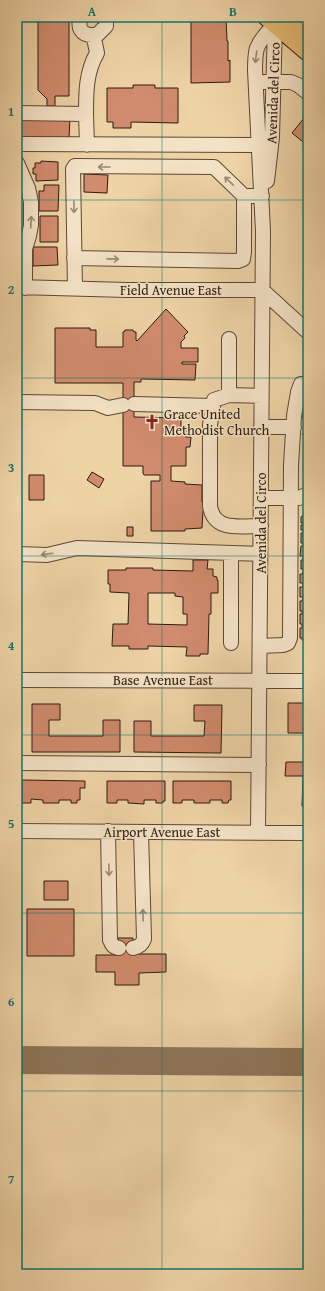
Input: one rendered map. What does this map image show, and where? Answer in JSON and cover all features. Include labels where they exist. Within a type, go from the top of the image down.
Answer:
[{"type":"main road","points":[[294,17],[308,29]]},
{"type":"main road","points":[[276,19],[308,52]]},
{"type":"street","points":[[81,17],[79,22],[80,29],[85,34],[92,35],[97,53],[92,62],[86,83],[87,145]]},
{"type":"street","points":[[94,38],[106,26],[106,17]]},
{"type":"street","name":"Avenida del Circo","points":[[263,213],[272,137],[276,19]]},
{"type":"street","name":"Avenida del Circo","points":[[258,833],[263,213],[258,145],[255,59],[257,48],[276,19]]},
{"type":"street","points":[[255,82],[291,82],[298,85],[308,93]]},
{"type":"street","points":[[17,112],[86,114]]},
{"type":"street","points":[[17,144],[258,145]]},
{"type":"street","points":[[17,163],[28,188],[31,202],[31,225],[24,249],[21,288]]},
{"type":"street","points":[[75,289],[73,169],[75,166],[214,167],[244,196],[262,196]]},
{"type":"street","points":[[74,258],[238,261],[243,259],[244,252],[244,196]]},
{"type":"street","points":[[244,231],[263,231]]},
{"type":"street","name":"Field Avenue East","points":[[21,288],[262,290]]},
{"type":"street","points":[[262,290],[308,332]]},
{"type":"street","points":[[229,339],[229,395]]},
{"type":"street","points":[[260,646],[283,645],[288,643],[290,638],[292,465],[294,427],[298,392],[301,384],[308,384]]},
{"type":"street","points":[[261,526],[224,525],[217,522],[211,514],[210,425],[214,400],[229,395],[262,396]]},
{"type":"street","points":[[17,402],[95,403],[108,408],[128,404],[213,406]]},
{"type":"street","points":[[261,428],[294,427]]},
{"type":"street","points":[[261,498],[299,498],[308,494]]},
{"type":"street","points":[[17,554],[47,555],[77,548],[260,554]]},
{"type":"street","points":[[230,643],[231,553]]},
{"type":"street","name":"Base Avenue East","points":[[17,680],[308,681]]},
{"type":"street","points":[[17,763],[259,764]]},
{"type":"street","name":"Airport Avenue East","points":[[17,831],[308,833]]},
{"type":"street","points":[[108,831],[110,940],[115,948],[119,948]]},
{"type":"street","points":[[133,948],[139,947],[144,939],[141,832]]},
{"type":"building","points":[[38,17],[69,17],[69,96],[55,96],[55,106],[47,106],[47,99],[38,90]]},
{"type":"building","points":[[191,17],[226,17],[228,61],[230,60],[230,82],[191,83]]},
{"type":"building","points":[[133,85],[155,85],[155,88],[178,88],[178,123],[131,122],[131,128],[113,128],[113,122],[107,122],[107,88],[133,88]]},
{"type":"building","points":[[308,113],[308,146],[292,133]]},
{"type":"building","points":[[20,117],[70,117],[69,139],[20,138]]},
{"type":"building","points":[[41,161],[58,162],[58,180],[36,181],[36,174],[33,174],[33,168],[35,168],[35,163],[41,163]]},
{"type":"building","points":[[84,174],[108,175],[107,193],[84,192]]},
{"type":"building","points":[[44,185],[59,185],[58,211],[39,211],[39,191],[44,191]]},
{"type":"building","points":[[17,192],[20,192],[20,211],[17,211]]},
{"type":"building","points":[[17,216],[20,216],[20,234],[17,234]]},
{"type":"building","points":[[40,216],[58,216],[58,242],[40,242]]},
{"type":"building","points":[[33,247],[57,247],[58,265],[33,266]]},
{"type":"building","name":"Grace United Methodist Church","points":[[166,309],[188,332],[181,342],[181,348],[198,348],[198,362],[182,362],[182,364],[196,364],[195,380],[141,379],[141,382],[134,382],[134,417],[181,418],[181,427],[186,427],[186,437],[191,437],[190,447],[186,447],[186,466],[171,466],[171,481],[202,485],[202,502],[204,502],[204,511],[202,528],[185,529],[185,531],[151,531],[151,481],[160,481],[160,475],[144,475],[143,466],[123,466],[123,383],[55,383],[55,328],[90,328],[90,330],[96,330],[96,347],[123,347],[123,332],[125,330],[133,330],[136,332],[137,341]]},
{"type":"building","points":[[308,408],[308,423],[302,417],[303,409]]},
{"type":"building","points":[[308,428],[308,440],[302,434]]},
{"type":"building","points":[[92,472],[104,479],[99,488],[87,480]]},
{"type":"building","points":[[29,475],[44,475],[44,500],[29,500]]},
{"type":"building","points":[[307,511],[308,640],[302,640],[302,638],[300,638],[300,628],[302,628],[302,624],[300,624],[300,614],[302,614],[302,611],[300,611],[300,601],[302,601],[303,597],[300,597],[300,587],[303,587],[303,583],[300,583],[300,574],[303,574],[303,569],[301,569],[301,560],[303,560],[303,556],[300,556],[301,546],[303,546],[303,543],[301,543],[301,533],[303,533],[303,530],[301,530],[301,525],[303,525],[303,523],[301,523],[301,517]]},
{"type":"building","points":[[127,527],[133,527],[133,536],[127,536]]},
{"type":"building","points":[[193,560],[208,560],[207,569],[213,569],[213,576],[217,577],[218,580],[218,593],[211,593],[208,654],[200,654],[200,656],[186,656],[187,647],[148,646],[148,649],[129,649],[129,646],[112,646],[113,624],[128,624],[129,593],[110,592],[110,584],[108,584],[108,570],[153,568],[153,570],[193,571]],"holes":[[[148,593],[175,593],[175,596],[183,597],[183,614],[187,614],[187,625],[148,624]]]},
{"type":"building","points":[[288,703],[308,703],[308,733],[288,733]]},
{"type":"building","points":[[32,704],[60,704],[60,720],[49,720],[49,736],[103,736],[103,720],[120,720],[120,752],[32,752]]},
{"type":"building","points":[[194,705],[222,705],[221,753],[134,752],[134,721],[151,721],[151,736],[204,736],[205,721],[194,721]]},
{"type":"building","points":[[286,762],[306,762],[306,773],[308,773],[308,806],[302,806],[303,776],[285,776]]},
{"type":"building","points":[[22,780],[85,781],[85,788],[80,788],[80,800],[77,800],[77,803],[71,803],[71,800],[59,800],[59,803],[43,803],[43,800],[31,799],[31,803],[22,803]]},
{"type":"building","points":[[107,781],[165,781],[165,801],[163,801],[163,803],[156,803],[156,800],[144,800],[144,804],[128,803],[128,800],[117,800],[117,803],[107,803]]},
{"type":"building","points":[[173,781],[231,781],[231,800],[229,800],[228,803],[222,803],[222,800],[210,800],[210,803],[194,803],[194,800],[182,800],[182,803],[173,803]]},
{"type":"building","points":[[44,881],[68,881],[68,900],[44,900]]},
{"type":"building","points":[[27,909],[74,909],[74,956],[27,956]]},
{"type":"building","points":[[118,938],[133,938],[133,954],[166,954],[166,972],[139,973],[139,985],[115,985],[115,972],[96,972],[96,955],[119,955]]},
{"type":"taxiway","points":[[17,1060],[308,1062]]},
{"type":"place","name":"Grace United Methodist Church","points":[[152,422]]}]
